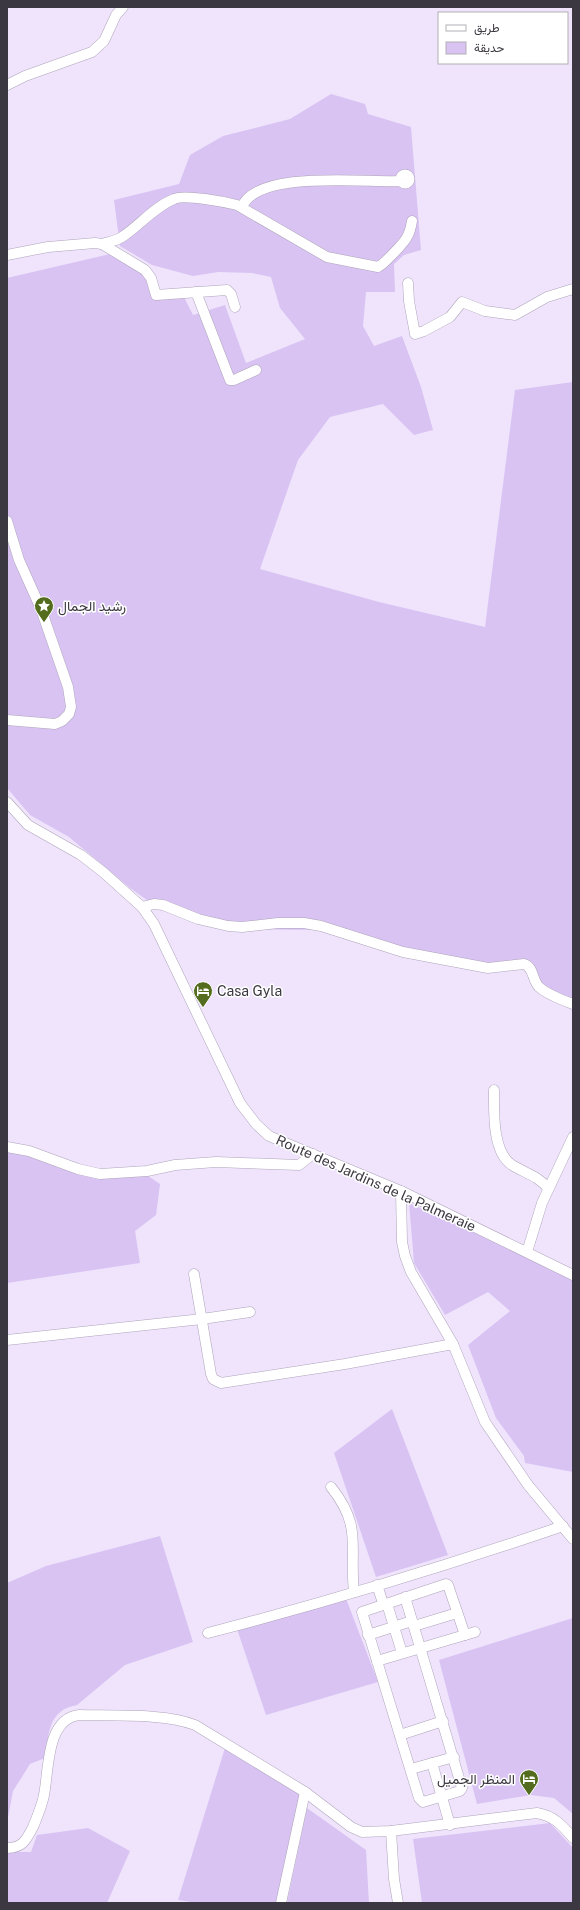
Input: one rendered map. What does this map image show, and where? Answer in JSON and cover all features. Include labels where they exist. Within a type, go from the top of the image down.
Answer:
[{"type":"street","points":[[7,84],[24,76],[92,52],[104,41],[116,15],[123,7]]},
{"type":"street","points":[[242,208],[247,200],[259,192],[293,182],[312,180],[401,180]]},
{"type":"street","points":[[102,244],[122,237],[166,203],[179,198],[225,202],[242,208],[327,257],[378,267],[382,266],[393,251],[404,241],[412,221]]},
{"type":"street","points":[[7,255],[48,247],[95,243],[102,244],[145,270],[151,278],[156,295],[227,290],[231,294],[235,307]]},
{"type":"street","points":[[408,283],[409,301],[416,334],[450,317],[462,302],[485,311],[515,315],[547,296],[573,289]]},
{"type":"street","points":[[196,292],[230,380],[234,380],[256,370]]},
{"type":"street","points":[[7,521],[19,560],[41,609],[68,687],[71,707],[68,714],[62,721],[55,724],[7,720]]},
{"type":"street","name":"Route des Jardins de la Palmeraie","points":[[7,802],[28,825],[81,855],[142,907],[154,924],[240,1103],[256,1124],[270,1136],[352,1169],[400,1191],[573,1275]]},
{"type":"street","points":[[142,907],[154,904],[163,905],[198,919],[228,926],[242,927],[278,923],[304,923],[320,926],[403,952],[488,968],[524,964],[531,968],[534,978],[540,987],[548,993],[573,1004]]},
{"type":"street","points":[[494,1090],[494,1117],[501,1152],[504,1159],[513,1166],[541,1180],[548,1188]]},
{"type":"street","points":[[527,1252],[548,1188],[573,1137]]},
{"type":"street","points":[[7,1147],[29,1151],[78,1169],[100,1174],[147,1171],[175,1165],[216,1162],[299,1165],[313,1154]]},
{"type":"street","points":[[400,1191],[401,1236],[405,1256],[411,1272],[453,1344],[476,1402],[491,1432],[528,1485],[573,1539]]},
{"type":"street","points":[[194,1274],[211,1374],[213,1379],[221,1383],[345,1364],[453,1344]]},
{"type":"street","points":[[7,1340],[202,1319],[250,1312]]},
{"type":"street","points":[[331,1486],[343,1502],[353,1530],[354,1592]]},
{"type":"street","points":[[208,1633],[275,1616],[563,1526]]},
{"type":"street","points":[[377,1585],[383,1603],[382,1609],[391,1628],[399,1654]]},
{"type":"street","points":[[405,1597],[462,1788],[460,1791],[426,1802],[421,1800],[362,1612],[383,1603],[448,1585],[465,1635]]},
{"type":"street","points":[[368,1635],[391,1628],[457,1613]]},
{"type":"street","points":[[377,1661],[475,1632]]},
{"type":"street","points":[[7,1848],[21,1846],[26,1841],[36,1821],[44,1796],[50,1750],[55,1733],[62,1722],[70,1716],[137,1716],[187,1722],[195,1725],[305,1792],[357,1830],[362,1832],[391,1832],[537,1812],[549,1816],[561,1824],[573,1838]]},
{"type":"street","points":[[400,1735],[443,1721]]},
{"type":"street","points":[[411,1769],[454,1757]]},
{"type":"street","points":[[432,1764],[450,1825]]},
{"type":"street","points":[[281,1903],[305,1792]]},
{"type":"street","points":[[391,1832],[394,1879],[398,1903]]},
{"type":"green space","points":[[331,94],[365,104],[368,114],[411,127],[421,250],[404,255],[394,264],[395,292],[366,292],[363,326],[374,346],[402,336],[421,387],[433,430],[414,435],[383,404],[330,417],[298,460],[260,569],[379,602],[485,627],[515,390],[573,382],[573,1002],[536,988],[528,970],[393,952],[318,930],[238,929],[202,924],[161,910],[130,888],[69,837],[30,815],[7,788],[7,278],[110,254],[150,279],[152,297],[181,291],[193,315],[225,305],[246,363],[305,339],[280,308],[271,277],[252,273],[218,272],[193,276],[152,265],[120,246],[114,200],[179,184],[190,155],[223,136],[290,119]]},
{"type":"green space","points":[[7,1150],[31,1155],[92,1177],[144,1173],[160,1184],[156,1215],[135,1231],[140,1263],[7,1283]]},
{"type":"green space","points":[[409,1203],[547,1266],[549,1269],[573,1278],[573,1472],[525,1463],[524,1456],[496,1418],[468,1345],[510,1311],[488,1292],[445,1315],[414,1263]]},
{"type":"green space","points":[[392,1409],[448,1555],[376,1577],[334,1453]]},
{"type":"green space","points":[[160,1536],[193,1642],[125,1665],[77,1705],[60,1712],[55,1717],[49,1732],[45,1758],[30,1764],[13,1791],[7,1823],[7,1583],[46,1566]]},
{"type":"green space","points":[[345,1596],[378,1682],[266,1715],[237,1629]]},
{"type":"green space","points":[[573,1618],[573,1814],[554,1798],[531,1795],[477,1804],[439,1660]]},
{"type":"green space","points":[[225,1748],[302,1794],[279,1903],[198,1903],[178,1900]]},
{"type":"green space","points":[[307,1808],[366,1850],[369,1903],[287,1903]]},
{"type":"green space","points":[[550,1823],[573,1848],[573,1903],[422,1903],[413,1839]]},
{"type":"green space","points":[[88,1828],[130,1851],[107,1903],[7,1903],[7,1852],[31,1852],[37,1835]]},
{"type":"place","name":"رشيد الجمال","points":[[44,623]]},
{"type":"place","name":"Casa Gyla","points":[[203,1008]]},
{"type":"place","name":"المنظر الجميل","points":[[529,1796]]}]
